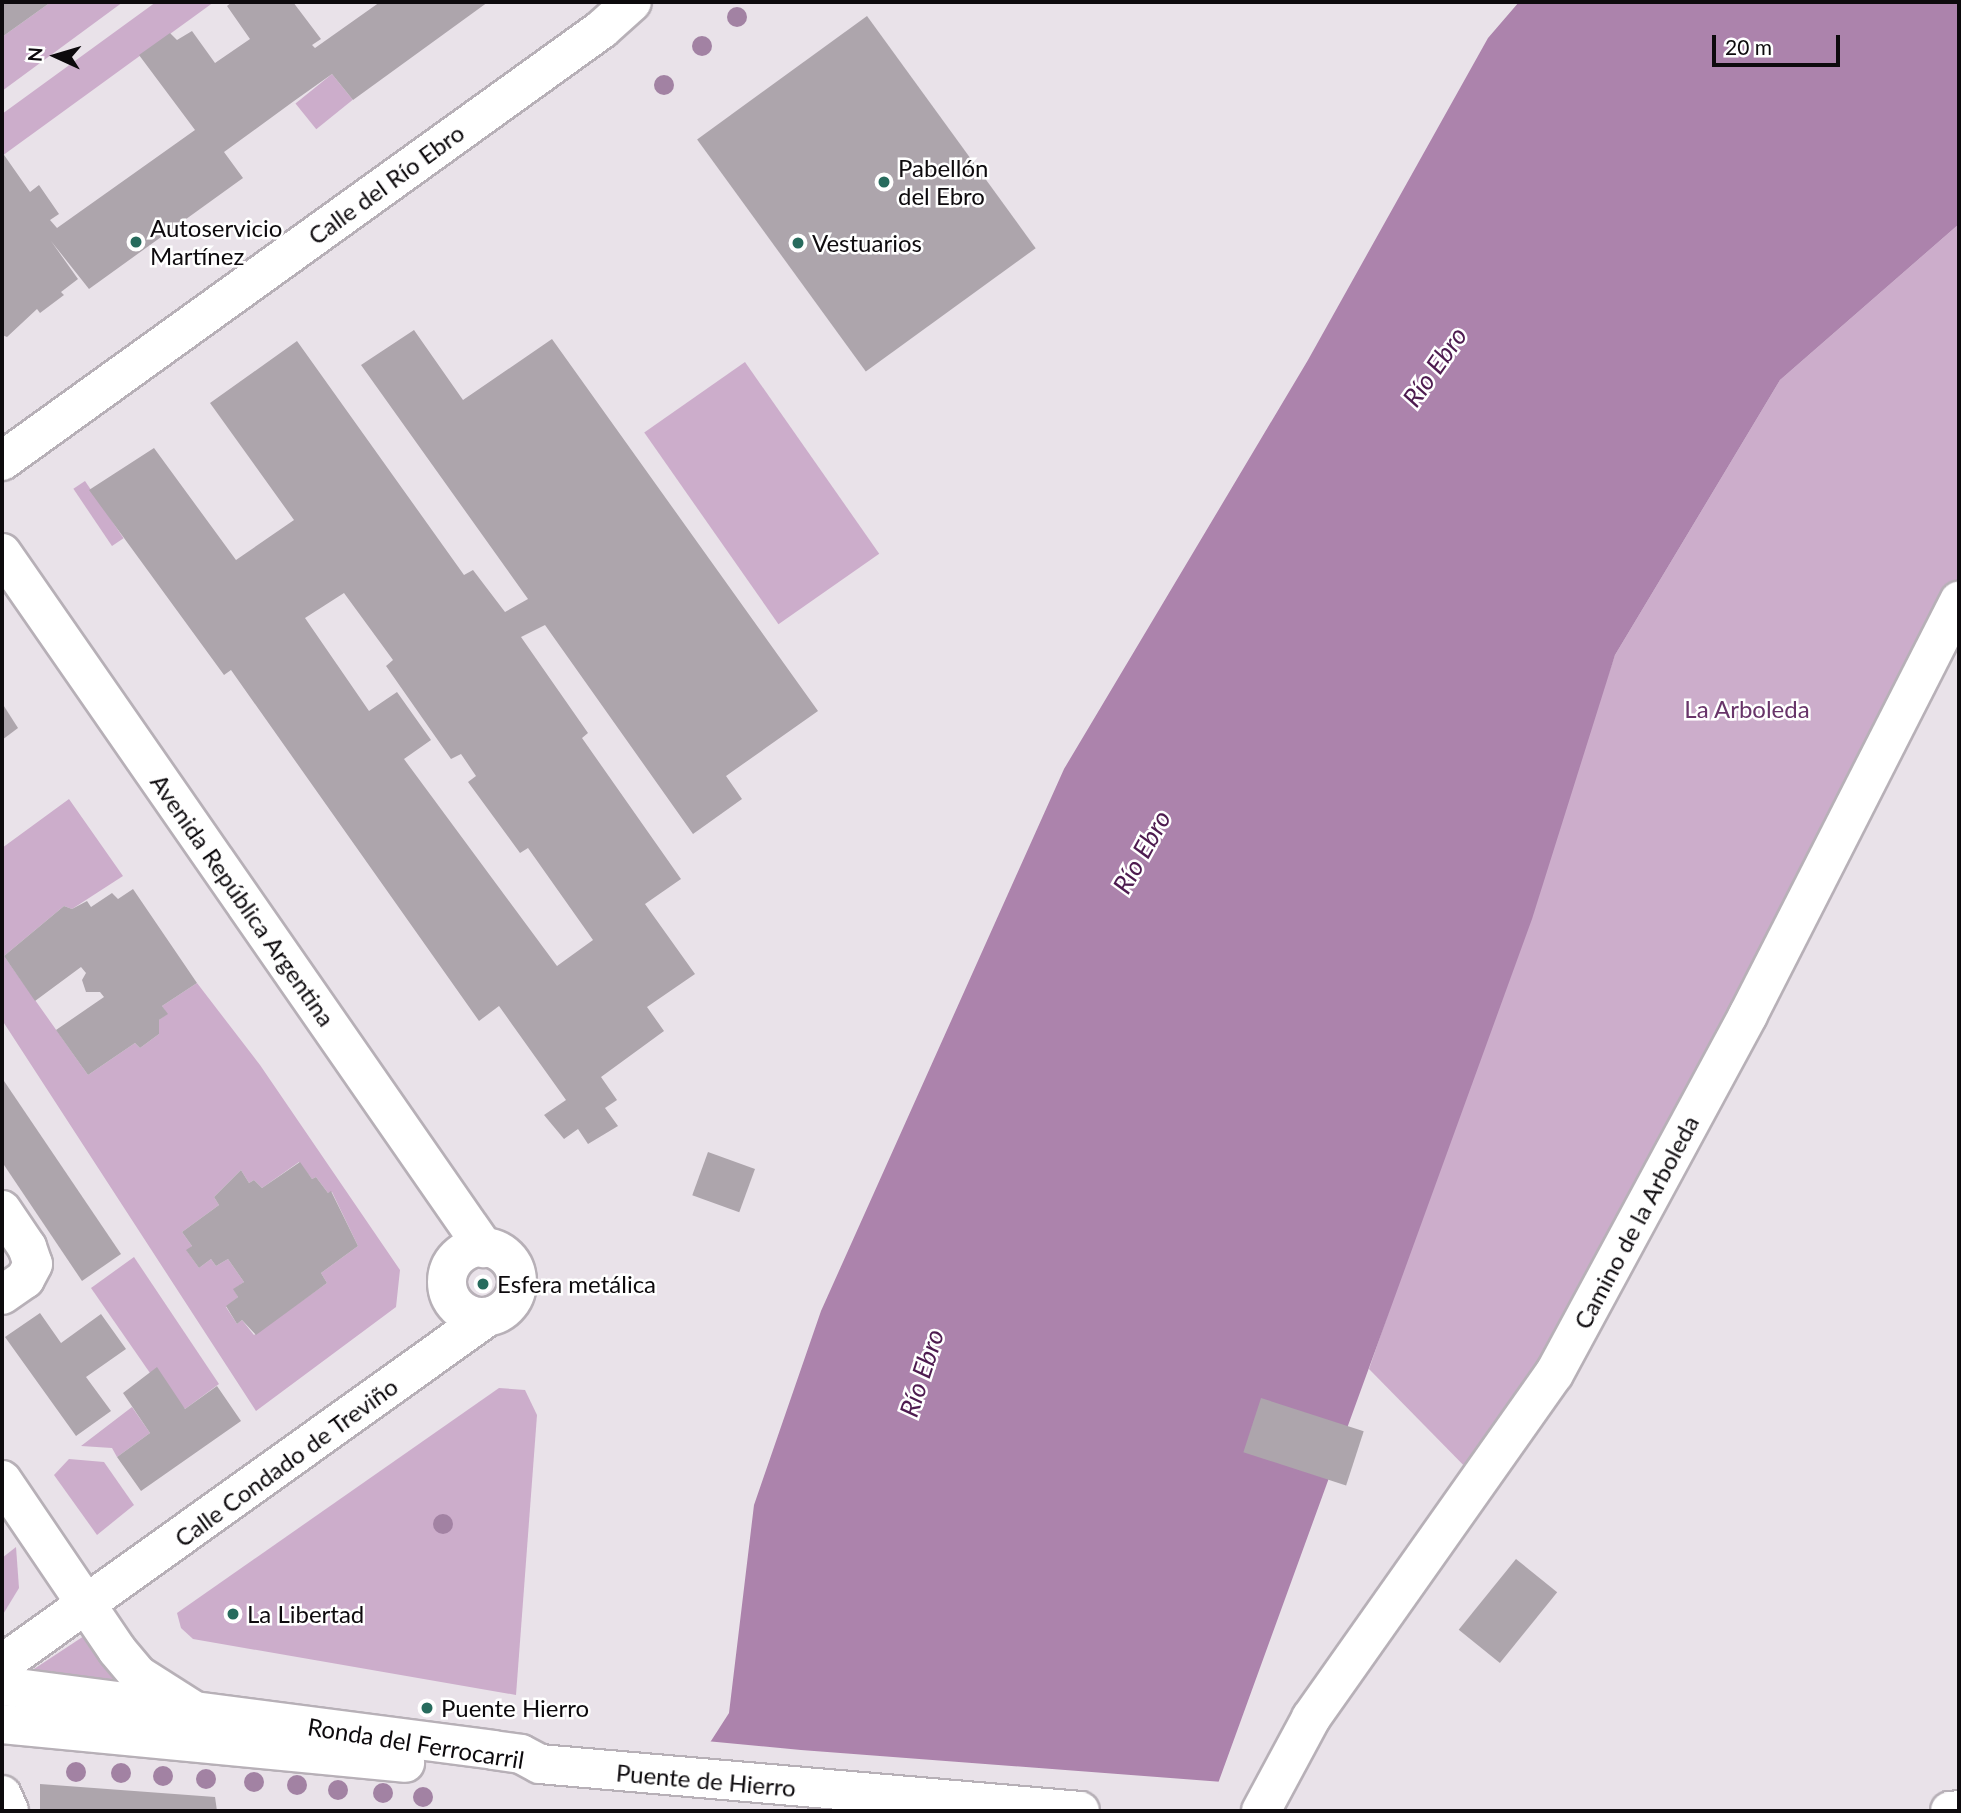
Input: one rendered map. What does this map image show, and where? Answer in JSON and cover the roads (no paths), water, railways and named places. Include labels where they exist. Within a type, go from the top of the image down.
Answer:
[{"type":"street","name":"Calle del Río Ebro","points":[[2,461],[590,37],[632,2]]},
{"type":"street","name":"Avenida República Argentina","points":[[2,553],[484,1248]]},
{"type":"street","name":"Camino de la Arboleda","points":[[1261,1811],[1311,1718],[1554,1374],[1748,1016],[1959,601]]},
{"type":"street","points":[[2,1210],[27,1247],[33,1264],[25,1279],[2,1295]]},
{"type":"street","points":[[484,1248],[510,1262],[516,1281],[511,1301],[487,1317],[464,1313],[449,1295],[447,1284],[453,1262],[472,1249],[484,1248]]},
{"type":"street","name":"Calle Condado de Treviño","points":[[2,1664],[487,1317]]},
{"type":"street","points":[[2,1480],[83,1604],[138,1675],[192,1710]]},
{"type":"street","name":"Ronda del Ferrocarril","points":[[2,1686],[521,1754],[540,1765]]},
{"type":"street","name":"Ronda del Ferrocarril","points":[[2,1724],[519,1774],[540,1765]]},
{"type":"street","name":"Puente de Hierro","points":[[540,1765],[1080,1811]]},
{"type":"street","points":[[2,1795],[9,1811]]},
{"type":"street","points":[[1950,1811],[1959,1810]]},
{"type":"water","name":"Río Ebro","points":[[1519,2],[1959,2],[1959,224],[1780,380],[1615,655],[1532,919],[1208,1811],[666,1811],[729,1713],[754,1505],[821,1311],[1064,769],[1308,360],[1488,38]]},
{"type":"place","name":"Pabellón del Ebro","points":[[884,182]]},
{"type":"place","name":"Autoservicio Martínez","points":[[136,242]]},
{"type":"place","name":"Vestuarios","points":[[798,243]]},
{"type":"place","name":"Esfera metálica","points":[[483,1284]]},
{"type":"place","name":"La Libertad","points":[[233,1614]]},
{"type":"place","name":"Puente Hierro","points":[[427,1708]]},
{"type":"park label","name":"La Arboleda","points":[[1747,709]]}]
